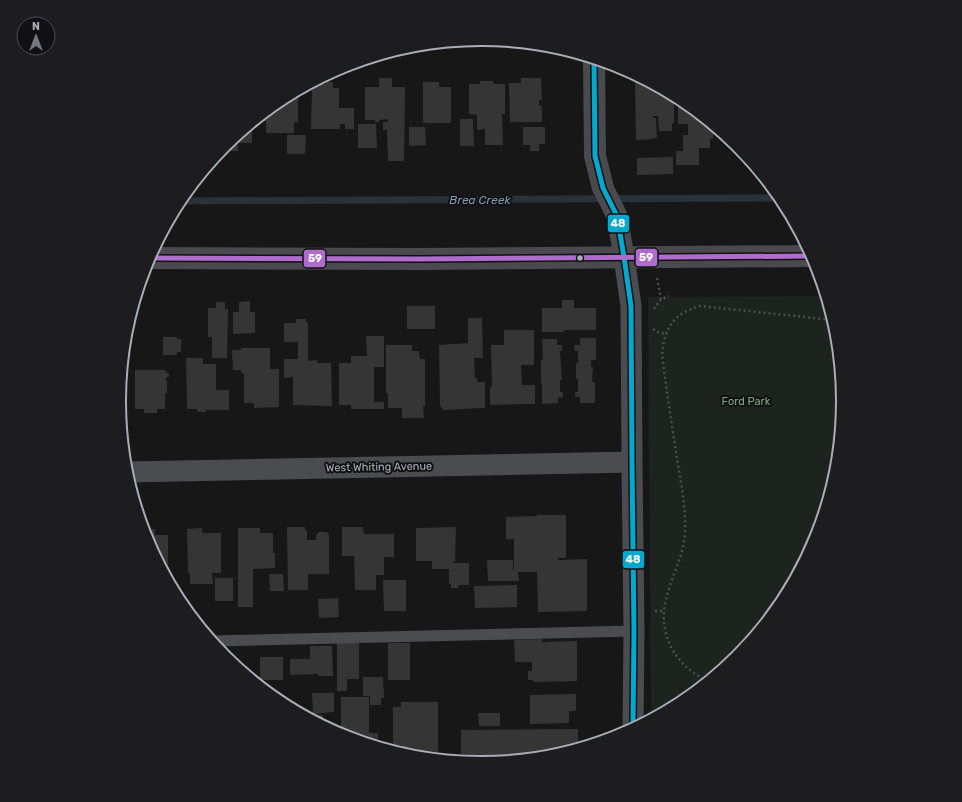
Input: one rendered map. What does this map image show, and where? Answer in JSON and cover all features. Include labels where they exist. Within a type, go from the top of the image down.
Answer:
[{"type":"main road","points":[[594,65],[595,156],[603,188]]},
{"type":"main road","points":[[156,258],[428,259],[805,256]]},
{"type":"street","points":[[603,188],[617,216],[631,306],[634,631],[633,721]]},
{"type":"street","name":"West Whiting Avenue","points":[[133,472],[632,462]]},
{"type":"lane","points":[[219,641],[634,631]]},
{"type":"path","points":[[652,314],[658,302],[670,296]]},
{"type":"path","points":[[703,678],[687,669],[673,652],[664,623],[666,599],[678,564],[685,533],[684,503],[662,354],[663,339],[674,319],[687,310],[700,306],[826,319]]},
{"type":"path","points":[[652,329],[666,334]]},
{"type":"green space","name":"Ford Park","points":[[820,296],[824,309],[833,355],[836,401],[833,447],[824,493],[809,537],[788,579],[763,617],[732,652],[697,683],[651,712],[648,297]]},
{"type":"building","points":[[379,78],[392,78],[392,87],[405,87],[404,161],[388,161],[387,130],[383,130],[383,122],[388,122],[388,119],[379,120],[379,122],[375,122],[375,120],[365,120],[365,87],[379,87]]},
{"type":"building","points":[[521,78],[541,78],[542,100],[539,100],[539,106],[542,106],[542,122],[510,122],[509,83],[521,83]]},
{"type":"building","points":[[480,81],[493,81],[493,84],[505,84],[505,114],[502,114],[503,145],[485,145],[485,129],[477,130],[477,115],[469,114],[469,84],[480,84]]},
{"type":"building","points":[[326,82],[333,82],[333,88],[339,88],[339,108],[354,108],[354,129],[345,129],[345,124],[340,124],[340,129],[311,129],[312,90],[322,84],[326,84]]},
{"type":"building","points":[[423,82],[439,82],[439,87],[451,87],[451,123],[423,123]]},
{"type":"building","points":[[635,82],[674,104],[674,123],[672,123],[672,131],[659,131],[658,116],[653,116],[653,118],[656,118],[657,138],[636,140]]},
{"type":"building","points":[[298,98],[298,122],[294,122],[294,133],[266,133],[266,121],[263,121]]},
{"type":"building","points":[[678,106],[713,132],[713,139],[710,139],[710,148],[699,148],[699,165],[676,165],[676,151],[683,151],[683,135],[688,135],[688,124],[678,124]]},
{"type":"building","points":[[460,119],[473,119],[474,146],[460,146]]},
{"type":"building","points":[[358,124],[376,124],[377,148],[358,148]]},
{"type":"building","points":[[409,127],[425,127],[426,145],[409,146]]},
{"type":"building","points":[[523,127],[545,127],[545,144],[539,144],[539,151],[530,151],[530,145],[523,145]]},
{"type":"building","points":[[252,130],[252,143],[238,143],[238,151],[229,151]]},
{"type":"building","points":[[287,135],[306,135],[305,154],[287,154]]},
{"type":"building","points":[[673,157],[673,174],[637,175],[637,158]]},
{"type":"building","points":[[562,300],[574,300],[574,308],[596,308],[596,330],[542,332],[542,308],[562,308]]},
{"type":"building","points":[[250,301],[250,312],[255,312],[255,333],[233,334],[233,312],[239,312],[239,302]]},
{"type":"building","points":[[216,302],[225,302],[225,309],[228,309],[227,358],[212,358],[212,337],[208,337],[208,308],[216,308]]},
{"type":"building","points":[[407,306],[435,306],[435,329],[407,329]]},
{"type":"building","points":[[468,318],[482,318],[483,358],[474,358],[475,378],[477,378],[477,382],[485,382],[485,408],[443,410],[440,405],[439,345],[468,343]]},
{"type":"building","points":[[296,319],[306,319],[306,323],[308,322],[308,361],[317,360],[317,363],[331,363],[332,406],[293,405],[293,377],[284,378],[284,359],[298,359],[298,342],[284,342],[284,323],[296,323]]},
{"type":"building","points":[[504,330],[534,330],[534,365],[521,365],[522,385],[535,385],[535,404],[490,405],[490,387],[492,387],[491,345],[504,345]]},
{"type":"building","points":[[366,336],[384,336],[384,367],[374,367],[374,402],[384,402],[384,409],[351,409],[351,405],[339,405],[339,363],[351,363],[351,356],[367,356]]},
{"type":"building","points":[[163,337],[177,337],[177,339],[181,339],[181,352],[177,352],[177,355],[163,355]]},
{"type":"building","points":[[580,338],[596,338],[596,360],[591,360],[591,367],[593,367],[592,382],[595,382],[595,403],[580,403],[580,397],[575,397],[575,392],[578,392],[576,363],[578,363],[578,351],[575,351],[574,345],[580,345]]},
{"type":"building","points":[[542,339],[557,339],[557,345],[562,345],[562,350],[560,351],[562,380],[560,380],[560,392],[563,392],[563,397],[558,398],[558,403],[542,404]]},
{"type":"building","points":[[386,345],[412,345],[412,351],[419,351],[420,359],[425,359],[425,406],[423,406],[424,418],[402,418],[402,408],[388,408],[388,393],[386,393]]},
{"type":"building","points":[[241,348],[270,348],[270,369],[279,369],[279,407],[254,408],[254,403],[244,403],[244,373],[241,373],[241,370],[233,370],[232,350],[241,350]]},
{"type":"building","points":[[186,358],[203,358],[203,364],[216,364],[216,390],[229,390],[229,410],[206,410],[206,412],[197,412],[197,409],[187,409]]},
{"type":"building","points":[[135,370],[166,370],[166,373],[169,373],[169,377],[166,377],[167,393],[165,393],[165,409],[157,409],[157,413],[144,413],[144,409],[135,409]]},
{"type":"building","points":[[566,515],[566,558],[558,558],[558,560],[587,559],[587,611],[538,612],[537,572],[518,572],[519,581],[488,581],[487,560],[513,560],[514,570],[514,539],[506,539],[506,517]]},
{"type":"building","points":[[287,527],[305,527],[305,530],[307,530],[307,540],[316,540],[316,535],[319,532],[326,532],[329,534],[329,574],[308,574],[308,590],[288,590]]},
{"type":"building","points":[[342,527],[363,527],[364,534],[394,534],[394,557],[384,557],[384,575],[376,575],[376,590],[355,590],[354,556],[342,556]]},
{"type":"building","points":[[456,527],[455,562],[449,563],[469,563],[469,585],[458,585],[458,588],[451,588],[451,584],[449,584],[449,569],[432,569],[432,561],[416,561],[416,528]]},
{"type":"building","points":[[202,528],[202,533],[221,533],[221,573],[212,573],[213,584],[190,584],[190,573],[188,573],[187,529]]},
{"type":"building","points":[[238,528],[260,528],[260,533],[273,533],[275,568],[253,569],[253,607],[238,607]]},
{"type":"building","points":[[150,529],[155,529],[155,535],[168,535],[168,567]]},
{"type":"building","points":[[269,574],[283,574],[284,591],[270,591]]},
{"type":"building","points":[[215,578],[233,578],[233,601],[215,601]]},
{"type":"building","points":[[383,580],[406,580],[406,611],[384,611]]},
{"type":"building","points":[[517,585],[517,607],[475,608],[474,586]]},
{"type":"building","points":[[338,598],[339,617],[319,618],[318,599]]},
{"type":"building","points":[[542,639],[542,642],[577,641],[577,681],[533,682],[533,680],[528,680],[528,671],[532,671],[532,662],[515,662],[514,640]]},
{"type":"building","points":[[337,641],[359,641],[359,679],[347,679],[347,691],[337,691]]},
{"type":"building","points":[[388,643],[410,643],[410,680],[388,680]]},
{"type":"building","points":[[310,646],[332,646],[333,676],[318,676],[318,674],[290,675],[290,659],[310,659]]},
{"type":"building","points":[[260,657],[283,657],[283,680],[260,679]]},
{"type":"building","points":[[363,677],[383,677],[384,698],[381,698],[381,705],[370,705],[370,696],[363,696]]},
{"type":"building","points":[[312,693],[334,693],[334,712],[313,713]]},
{"type":"building","points":[[576,694],[576,711],[569,711],[569,723],[530,724],[530,695]]},
{"type":"building","points":[[341,697],[369,697],[369,733],[378,733],[378,740],[341,727]]},
{"type":"building","points":[[401,702],[438,702],[438,753],[402,747],[402,745],[393,745],[393,707],[401,707]]},
{"type":"building","points":[[478,713],[500,713],[500,726],[479,726]]},
{"type":"building","points":[[317,715],[323,715],[323,718]]},
{"type":"building","points":[[578,729],[578,742],[527,753],[481,756],[461,755],[461,730]]},
{"type":"waterway","name":"Brea Creek","points":[[188,201],[772,198]]},
{"type":"transit line","name":"48","points":[[594,65],[595,156],[603,188],[617,216],[631,306],[634,631],[633,721]]},
{"type":"transit line","name":"59","points":[[156,258],[421,259],[805,256]]}]
